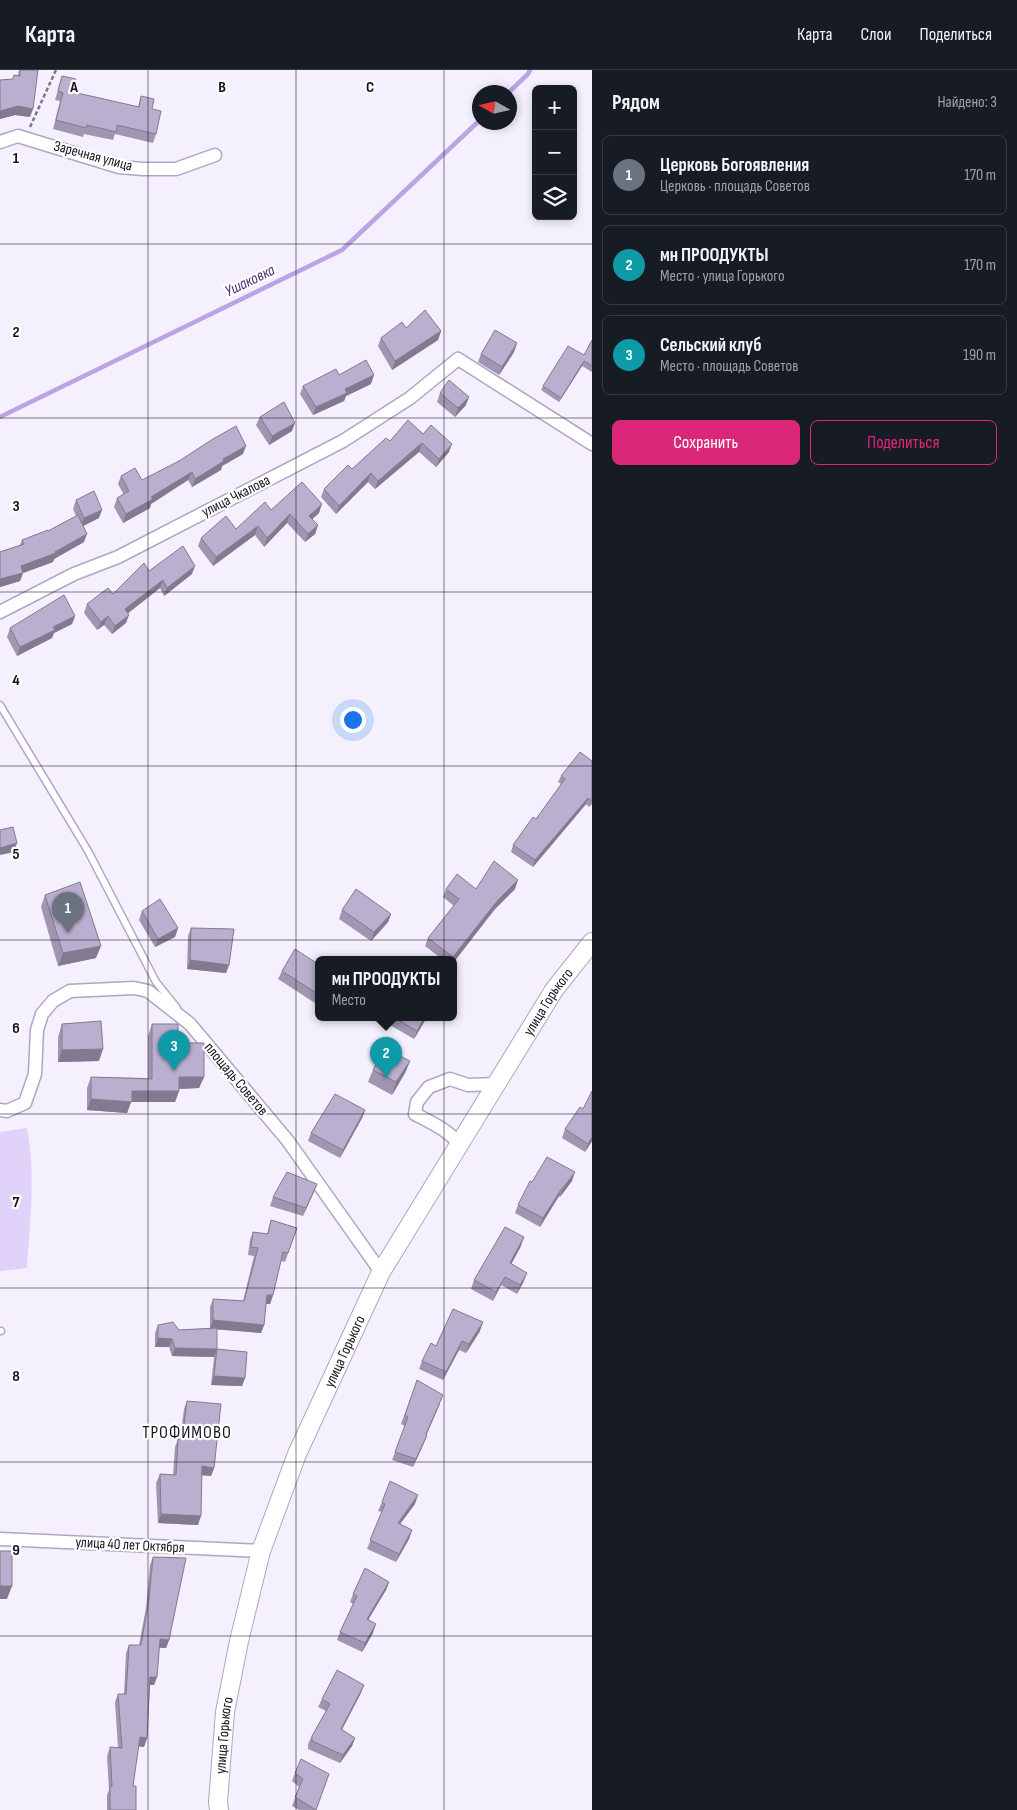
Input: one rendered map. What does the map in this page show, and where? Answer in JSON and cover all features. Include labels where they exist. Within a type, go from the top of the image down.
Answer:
[{"type":"main road","name":"улица Горького","points":[[218,1810],[225,1712],[239,1641],[261,1551],[297,1454],[381,1272],[554,990],[592,942]]},
{"type":"street","name":"Заречная улица","points":[[0,142],[18,136],[119,167],[143,169],[176,169],[215,155]]},
{"type":"street","name":"улица Чкалова","points":[[0,612],[74,574],[118,558],[343,441],[410,398],[458,359],[592,444]]},
{"type":"street","name":"площадь Советов","points":[[0,1110],[7,1111],[25,1103],[35,1074],[37,1030],[42,1014],[54,1002],[70,991],[134,988],[148,991],[190,1024],[288,1141],[381,1272]]},
{"type":"street","points":[[460,1145],[453,1136],[437,1125],[415,1114],[417,1102],[429,1087],[450,1080],[468,1085],[497,1084]]},
{"type":"street","name":"улица 40 лет Октября","points":[[0,1539],[261,1551]]},
{"type":"lane","points":[[0,705],[88,851],[156,982],[190,1024]]},
{"type":"path","points":[[25,138],[56,70]]},
{"type":"shaded area","points":[[27,1128],[32,1180],[27,1268],[0,1271],[0,1132]]},
{"type":"building","points":[[20,70],[38,70],[33,109],[18,106],[0,111],[0,80],[13,79],[14,75],[20,76]]},
{"type":"building","points":[[62,76],[76,79],[73,92],[139,107],[141,96],[154,99],[152,109],[161,111],[156,134],[117,125],[116,132],[87,125],[86,128],[56,120],[63,93],[58,91]]},
{"type":"building","points":[[425,310],[441,331],[395,361],[381,338],[402,322],[406,328]]},
{"type":"building","points":[[495,330],[517,343],[502,367],[481,354]]},
{"type":"building","points":[[592,340],[592,366],[584,361],[561,398],[543,386],[568,346],[584,355]]},
{"type":"building","points":[[366,360],[374,375],[345,389],[347,393],[316,407],[303,386],[336,369],[339,375]]},
{"type":"building","points":[[449,380],[469,397],[458,408],[440,393]]},
{"type":"building","points":[[284,402],[295,423],[272,436],[260,417]]},
{"type":"building","points":[[408,420],[423,434],[431,425],[452,444],[439,459],[422,443],[378,481],[371,473],[339,506],[324,489],[348,465],[352,469],[386,438],[390,441]]},
{"type":"building","points":[[236,426],[246,446],[223,459],[224,461],[195,479],[192,472],[151,497],[153,499],[126,514],[117,498],[129,491],[121,476],[135,468],[142,480],[179,461]]},
{"type":"building","points":[[302,482],[322,504],[309,516],[318,525],[308,534],[290,514],[267,538],[258,526],[216,557],[201,538],[226,516],[236,529],[265,502],[271,510]]},
{"type":"building","points":[[94,491],[102,510],[84,518],[76,500]]},
{"type":"building","points":[[78,515],[87,534],[56,553],[21,566],[23,573],[0,579],[0,552],[24,544],[22,540],[48,531]]},
{"type":"building","points":[[183,546],[195,566],[167,588],[163,580],[125,609],[129,615],[115,626],[108,616],[101,622],[87,604],[108,588],[113,594],[144,563],[149,571]]},
{"type":"building","points":[[64,595],[75,616],[53,627],[55,630],[20,647],[10,628]]},
{"type":"building","points":[[580,752],[592,761],[592,801],[588,798],[535,860],[513,845],[533,817],[536,819],[565,779],[561,776]]},
{"type":"building","points":[[13,827],[17,843],[0,848],[0,830]]},
{"type":"building","points":[[494,861],[518,880],[498,900],[454,956],[452,956],[428,938],[459,899],[446,889],[457,874],[476,889]]},
{"type":"building","points":[[80,882],[101,946],[63,953],[45,895]]},
{"type":"building","points":[[356,889],[391,914],[374,932],[342,910]]},
{"type":"building","points":[[160,899],[178,928],[158,939],[142,911]]},
{"type":"building","points":[[191,928],[234,929],[229,965],[190,960]]},
{"type":"building","points":[[295,949],[315,962],[315,992],[282,971]]},
{"type":"building","points":[[101,1021],[103,1049],[62,1050],[62,1024]]},
{"type":"building","points":[[400,1021],[423,1021],[417,1031]]},
{"type":"building","points":[[152,1024],[178,1024],[178,1043],[204,1043],[204,1077],[179,1077],[179,1091],[132,1091],[132,1102],[91,1099],[91,1077],[152,1079]]},
{"type":"building","points":[[384,1048],[410,1061],[396,1082],[373,1070]]},
{"type":"building","points":[[592,1091],[592,1137],[588,1144],[565,1129],[580,1107],[583,1109]]},
{"type":"building","points":[[335,1094],[365,1110],[343,1150],[311,1133]]},
{"type":"building","points":[[547,1157],[575,1172],[562,1188],[543,1218],[518,1205],[530,1181],[532,1182]]},
{"type":"building","points":[[287,1172],[317,1184],[306,1208],[273,1197]]},
{"type":"building","points":[[271,1220],[297,1228],[288,1253],[283,1252],[273,1295],[267,1295],[264,1325],[213,1320],[213,1299],[244,1301],[258,1248],[251,1247],[253,1232],[268,1234]]},
{"type":"building","points":[[505,1227],[524,1237],[510,1263],[527,1273],[520,1285],[505,1277],[496,1292],[474,1280]]},
{"type":"building","points":[[453,1309],[483,1322],[469,1344],[462,1341],[446,1372],[422,1361],[431,1343],[436,1346]]},
{"type":"building","points":[[173,1322],[179,1330],[217,1328],[217,1349],[175,1348],[172,1339],[158,1338],[158,1325]]},
{"type":"building","points":[[217,1349],[247,1352],[245,1378],[214,1376]]},
{"type":"building","points":[[417,1380],[443,1395],[416,1459],[395,1452],[408,1417],[405,1415]]},
{"type":"building","points":[[187,1401],[221,1404],[214,1468],[202,1466],[201,1516],[161,1514],[160,1474],[176,1475],[178,1439],[182,1439]]},
{"type":"building","points":[[390,1481],[418,1495],[398,1523],[412,1530],[399,1554],[370,1540],[385,1504],[382,1502]]},
{"type":"building","points":[[0,1551],[12,1551],[12,1586],[0,1586]]},
{"type":"building","points":[[153,1557],[186,1558],[169,1640],[160,1639],[157,1677],[150,1677],[147,1738],[140,1737],[133,1786],[136,1786],[136,1810],[110,1810],[110,1786],[112,1786],[110,1747],[122,1748],[118,1694],[126,1694],[129,1645],[141,1645],[149,1599]]},
{"type":"building","points":[[365,1568],[389,1582],[367,1619],[376,1624],[365,1643],[340,1632],[357,1596],[353,1594]]},
{"type":"building","points":[[337,1670],[364,1685],[341,1729],[355,1738],[343,1755],[312,1741],[312,1736],[330,1704],[322,1699]]},
{"type":"building","points":[[301,1759],[329,1774],[316,1810],[295,1797],[303,1779],[295,1773]]},
{"type":"waterway","name":"Ушаковка","points":[[516,85],[530,70]]},
{"type":"waterway","name":"Ушаковка","points":[[0,417],[342,250],[472,128]]},
{"type":"place","name":"Церковь Богоявления","points":[[68,933]]},
{"type":"place","name":"Сельский клуб","points":[[174,1071]]},
{"type":"place","name":"мн ПРООДУКТЫ","points":[[386,1078]]},
{"type":"district","name":"ТРОФИМОВО","points":[[187,1432]]}]
